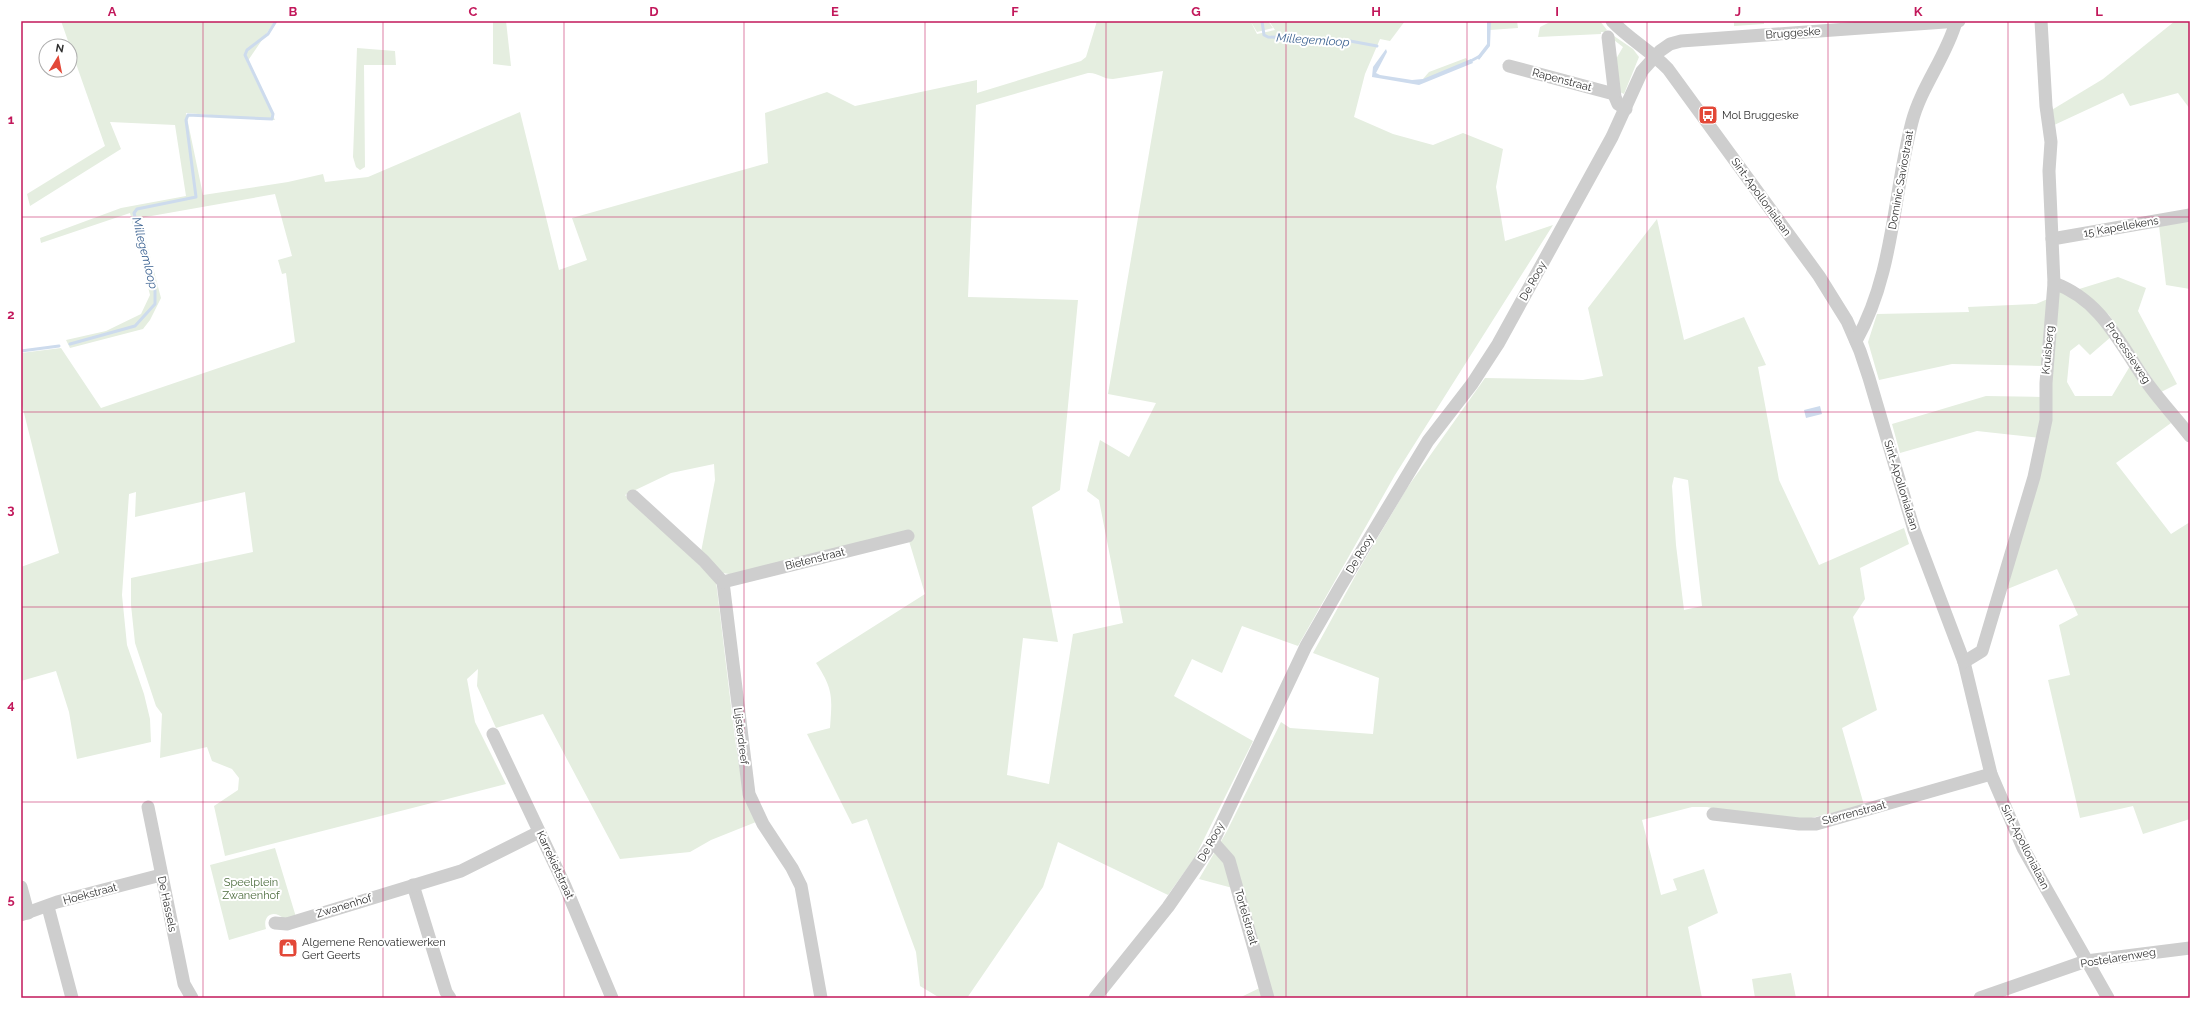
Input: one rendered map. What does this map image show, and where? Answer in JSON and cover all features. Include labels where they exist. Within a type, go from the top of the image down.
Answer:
[{"type":"street","name":"Sint-Apollonialaan","points":[[1612,21],[1621,30],[1655,56],[1668,69],[1819,276],[1838,305],[1856,341],[1869,378],[1914,530],[1964,662],[1991,774],[2020,843],[2108,998]]},
{"type":"street","name":"Bruggeske","points":[[1655,56],[1668,45],[1680,41],[1957,21]]},
{"type":"street","name":"Dominic Saviostraat","points":[[1856,341],[1870,312],[1888,253],[1913,120],[1957,21]]},
{"type":"street","name":"Kruisberg","points":[[1964,662],[1982,651],[2040,451],[2046,420],[2046,375],[2054,283],[2049,171],[2051,142],[2046,106],[2041,21]]},
{"type":"street","points":[[1608,37],[1614,94],[1618,104],[1626,109]]},
{"type":"street","name":"De Rooy","points":[[1095,998],[1168,907],[1213,842],[1306,646],[1425,447],[1472,384],[1498,344],[1626,109],[1642,71],[1655,56]]},
{"type":"street","name":"Rapenstraat","points":[[1509,66],[1614,94]]},
{"type":"street","name":"15 Kapellekens","points":[[2052,239],[2190,215]]},
{"type":"street","name":"Processieweg","points":[[2054,283],[2067,288],[2104,317],[2148,384],[2190,436]]},
{"type":"street","points":[[633,496],[704,561],[723,582]]},
{"type":"street","name":"Bietenstraat","points":[[723,582],[908,536]]},
{"type":"street","name":"Lijsterdreef","points":[[723,582],[749,794],[763,824],[792,868],[801,886],[821,998]]},
{"type":"street","name":"Karrekietstraat","points":[[493,734],[565,886],[612,998]]},
{"type":"street","name":"Sterrenstraat","points":[[1713,814],[1799,824],[1816,824],[1991,774]]},
{"type":"street","name":"De Hassels","points":[[148,807],[184,984],[192,998]]},
{"type":"street","name":"Zwanenhof","points":[[275,923],[287,924],[461,871],[539,832]]},
{"type":"street","name":"Tortelstraat","points":[[1213,842],[1229,860],[1268,998]]},
{"type":"street","name":"Hoekstraat","points":[[25,914],[48,907],[57,902],[161,875]]},
{"type":"street","points":[[413,885],[446,992],[450,998]]},
{"type":"street","points":[[21,887],[25,914]]},
{"type":"street","points":[[48,907],[72,998]]},
{"type":"street","name":"Postelarenweg","points":[[1980,998],[2086,961],[2190,948]]},
{"type":"green space","points":[[61,21],[275,21],[247,62],[275,120],[186,113],[203,195],[288,182],[323,174],[325,182],[368,177],[520,112],[559,270],[587,260],[572,218],[768,163],[765,113],[827,92],[855,106],[977,80],[977,93],[1081,61],[1086,57],[1097,21],[1268,21],[1273,28],[1257,32],[1251,22],[1257,34],[1275,30],[1269,21],[1405,21],[1390,41],[1380,39],[1365,74],[1354,117],[1393,134],[1433,145],[1463,133],[1503,149],[1496,187],[1505,241],[1553,225],[1395,475],[1298,646],[1242,626],[1222,673],[1192,659],[1174,696],[1253,741],[1195,857],[1168,895],[1058,842],[1043,887],[967,998],[940,998],[920,986],[916,952],[867,819],[852,824],[807,734],[830,728],[831,701],[829,688],[816,663],[925,594],[909,541],[735,575],[723,573],[701,552],[715,480],[714,464],[671,473],[625,495],[716,581],[735,739],[744,796],[756,822],[711,840],[690,852],[620,859],[543,714],[496,728],[477,686],[478,669],[467,679],[475,722],[506,784],[225,856],[214,806],[238,790],[239,778],[232,769],[212,761],[207,747],[160,758],[162,714],[156,706],[135,643],[131,605],[131,578],[253,552],[245,492],[135,517],[136,492],[129,494],[122,595],[127,645],[144,694],[150,719],[151,742],[77,759],[69,712],[56,671],[21,681],[21,567],[59,553],[21,401],[21,353],[61,348],[101,408],[295,342],[286,273],[282,274],[278,260],[292,256],[275,194],[140,218],[161,298],[150,320],[143,329],[70,348],[66,340],[106,331],[141,314],[150,295],[130,213],[41,243],[40,238],[121,208],[186,196],[175,125],[110,122],[121,149],[30,206],[27,194],[105,146],[78,69],[78,38],[67,38]],"holes":[[[1163,71],[1108,394],[1156,403],[1129,457],[1100,440],[1087,491],[1099,500],[1123,623],[1073,634],[1049,784],[1007,775],[1023,638],[1058,642],[1032,507],[1060,490],[1078,300],[968,297],[976,105],[1088,73],[1113,79]]]},
{"type":"green space","points":[[493,21],[506,21],[511,66],[493,64]]},
{"type":"green space","points":[[1490,21],[1517,21],[1518,28],[1490,30]]},
{"type":"green space","points":[[1552,21],[1600,21],[1607,30],[1605,32],[1601,32],[1601,34],[1538,37],[1540,27]]},
{"type":"green space","points":[[1734,21],[1764,21],[1764,24],[1734,26]]},
{"type":"green space","points":[[2175,21],[2190,21],[2190,109],[2178,93],[2130,106],[2123,93],[2052,126],[2050,111],[2103,79]]},
{"type":"green space","points":[[1611,34],[1633,49],[1639,57],[1624,94],[1618,91],[1616,59],[1623,47],[1610,37]]},
{"type":"green space","points":[[357,48],[395,51],[396,65],[364,65],[365,167],[360,170],[356,167],[353,157]]},
{"type":"green space","points":[[1466,58],[1469,64],[1425,81],[1423,79],[1429,72]]},
{"type":"green space","points":[[1657,219],[1684,340],[1744,317],[1766,365],[1758,367],[1779,480],[1819,565],[1904,528],[1909,544],[1860,568],[1865,599],[1853,617],[1877,710],[1842,728],[1864,805],[1807,819],[1731,812],[1707,807],[1692,807],[1642,820],[1661,895],[1677,890],[1673,879],[1704,869],[1718,913],[1688,927],[1702,998],[1239,998],[1270,983],[1240,890],[1199,879],[1227,831],[1281,722],[1290,728],[1373,734],[1379,678],[1313,653],[1358,571],[1407,488],[1485,378],[1583,380],[1603,376],[1588,308]],"holes":[[[1674,477],[1688,480],[1702,606],[1684,610],[1676,545],[1672,486]]]},
{"type":"green space","points":[[2190,220],[2190,289],[2166,285],[2159,226]]},
{"type":"green space","points":[[2118,277],[2146,288],[2138,311],[2177,384],[2161,392],[2109,315],[2076,290]]},
{"type":"green space","points":[[2059,290],[2087,307],[2112,336],[2090,355],[2079,344],[2070,351],[2067,382],[2075,396],[2112,396],[2130,366],[2171,423],[2116,463],[2171,534],[2190,522],[2190,819],[2143,834],[2133,806],[2080,818],[2048,680],[2070,675],[2059,625],[2078,615],[2057,569],[2005,590],[2051,368]]},
{"type":"green space","points":[[2050,298],[2043,366],[1952,364],[1879,380],[1868,342],[1877,314],[1969,312],[1968,307],[2036,304]]},
{"type":"green space","points":[[1986,396],[2043,397],[2040,438],[1977,431],[1900,453],[1892,424]]},
{"type":"green space","name":"Speelplein Zwanenhof","points":[[275,848],[296,917],[284,919],[276,914],[270,915],[266,920],[266,929],[229,940],[210,865]]},
{"type":"green space","points":[[1791,973],[1796,998],[1755,998],[1752,979]]},
{"type":"water","points":[[1487,21],[1491,21],[1490,46],[1479,60],[1477,57],[1487,44]]},
{"type":"water","points":[[1386,49],[1387,52],[1376,73],[1380,75],[1412,80],[1423,79],[1471,59],[1473,63],[1419,85],[1372,77],[1373,67]]},
{"type":"water","points":[[1820,406],[1822,414],[1806,418],[1804,410]]},
{"type":"waterway","name":"Millegemloop","points":[[70,344],[135,326],[155,304],[155,291],[134,213],[137,209],[196,197],[186,120],[188,115],[272,119],[273,114],[245,55],[247,50],[268,34],[276,21]]},
{"type":"waterway","name":"Millegemloop","points":[[1262,21],[1264,35],[1268,37],[1350,41],[1377,46]]},
{"type":"waterway","name":"Millegemloop","points":[[1469,62],[1480,56]]},
{"type":"waterway","name":"Millegemloop","points":[[21,351],[59,346]]},
{"type":"place","name":"Mol Bruggeske","points":[[1708,115]]},
{"type":"place","name":"Algemene Renovatiewerken Gert Geerts","points":[[288,948]]}]
